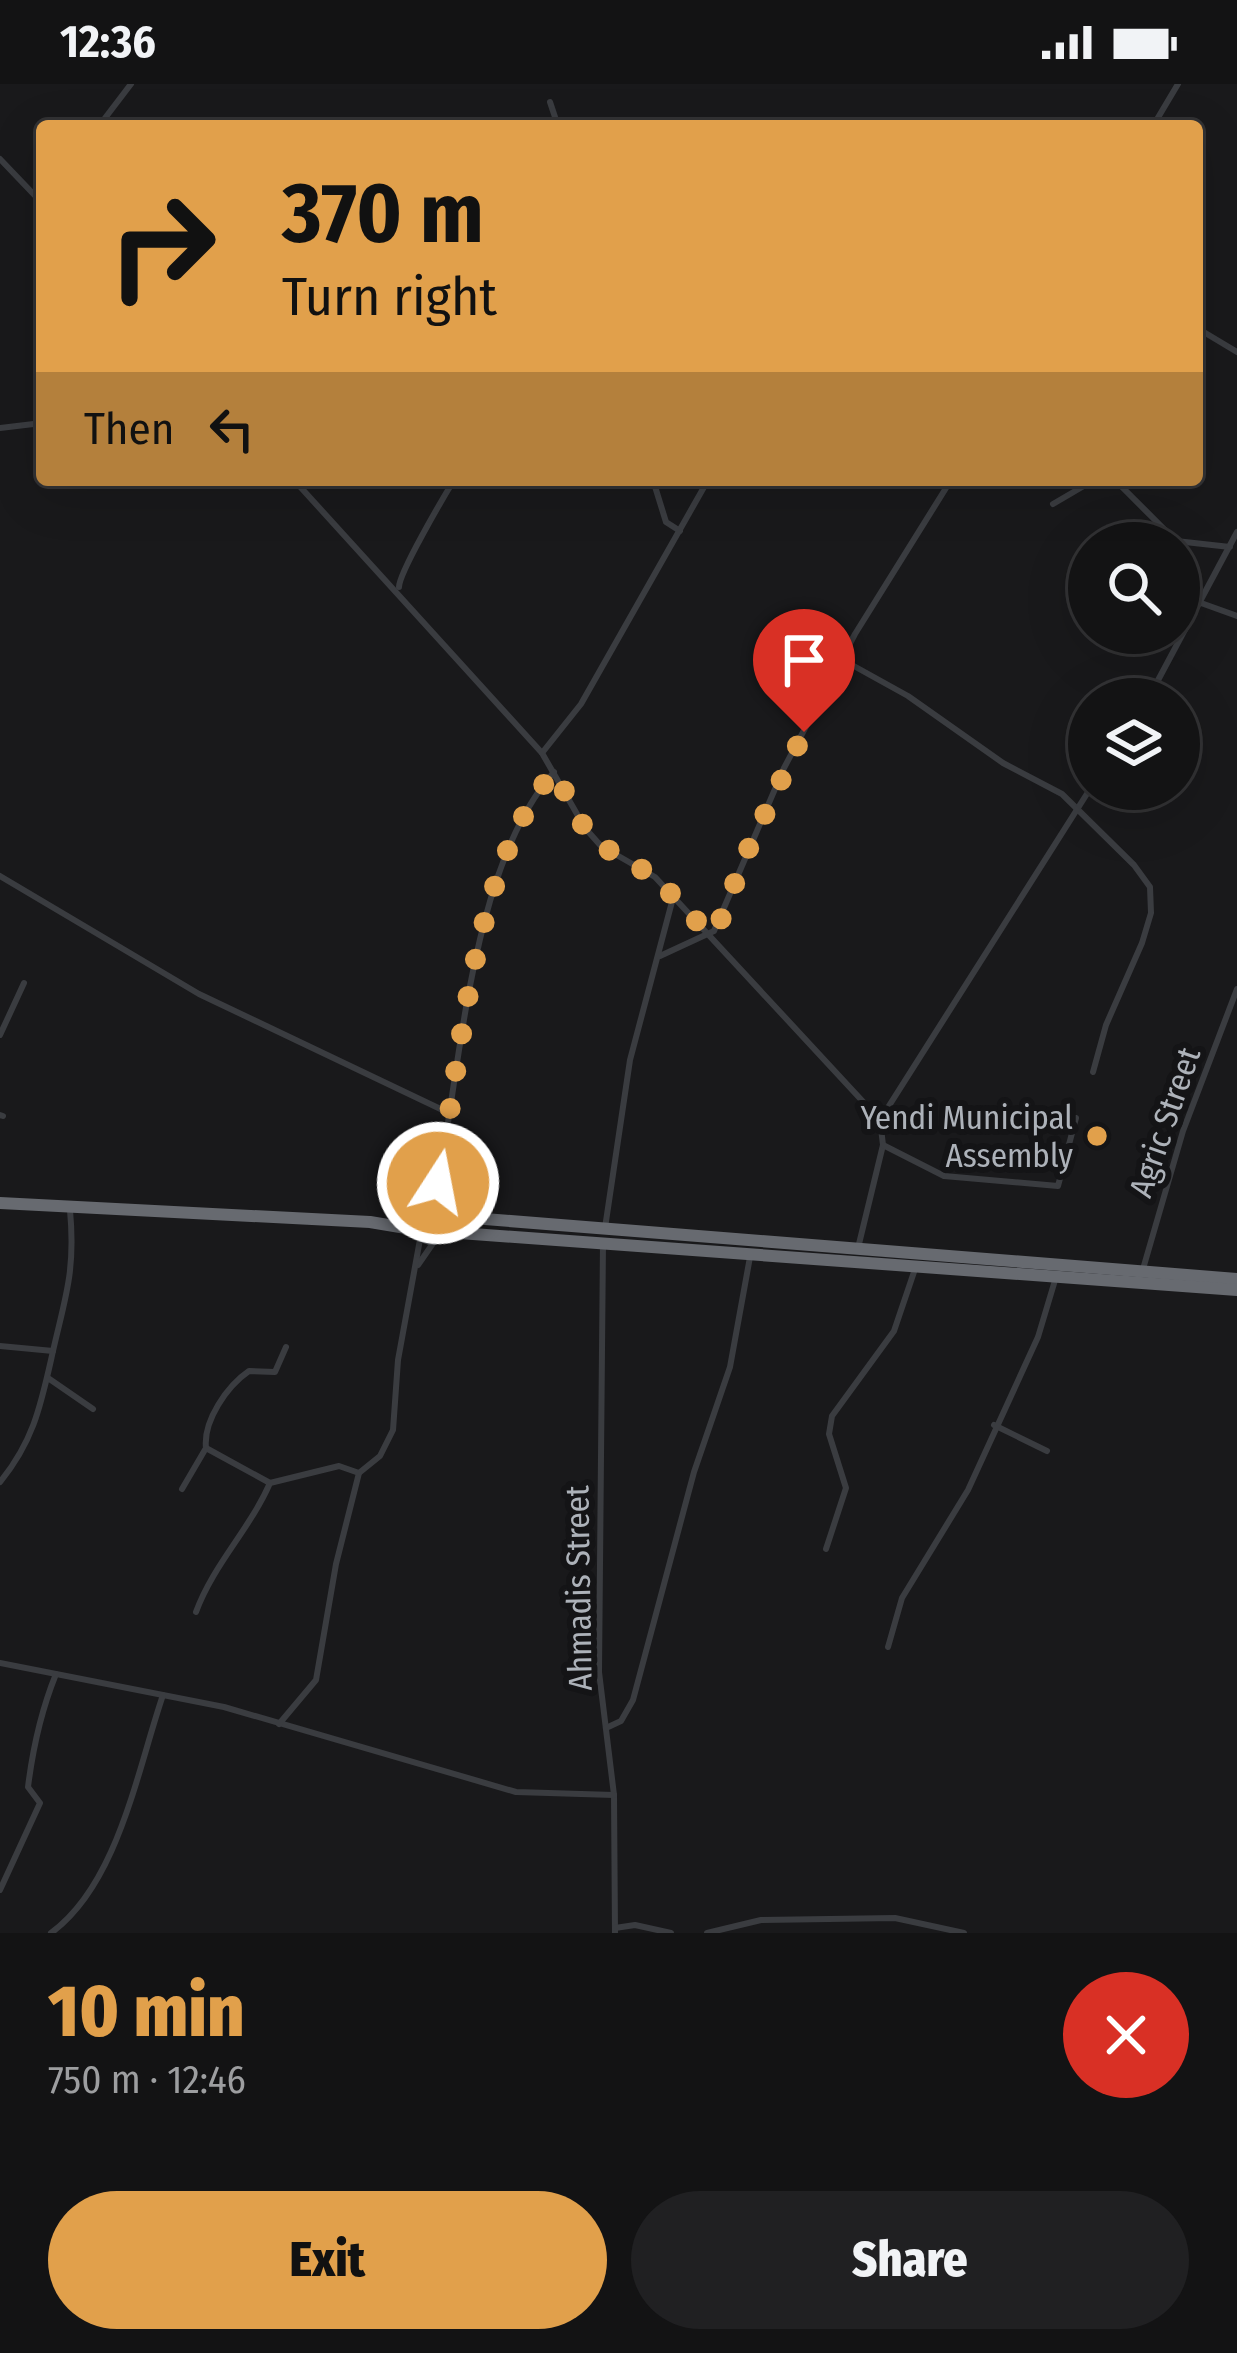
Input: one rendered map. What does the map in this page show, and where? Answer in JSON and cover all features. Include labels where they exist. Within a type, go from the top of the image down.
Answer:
[{"type":"highway","points":[[0,1203],[370,1222],[441,1235],[604,1237],[857,1250],[1237,1290]]},
{"type":"highway","points":[[370,1222],[422,1212],[750,1255],[1056,1277],[1237,1279]]},
{"type":"highway","points":[[419,1232],[422,1212]]},
{"type":"highway","points":[[441,1235],[446,1214]]},
{"type":"street","points":[[104,120],[131,84]]},
{"type":"street","points":[[1157,120],[1178,84]]},
{"type":"street","points":[[550,102],[556,120]]},
{"type":"street","points":[[0,159],[36,197]]},
{"type":"street","points":[[1203,332],[1237,352]]},
{"type":"street","points":[[0,428],[36,424]]},
{"type":"street","points":[[300,486],[399,590],[542,753],[585,829],[602,846],[655,877],[880,1120],[883,1145],[857,1250]]},
{"type":"street","points":[[399,590],[403,568],[419,548],[451,486]]},
{"type":"street","points":[[655,486],[666,522],[680,531]]},
{"type":"street","points":[[542,753],[581,704],[705,486]]},
{"type":"street","points":[[660,956],[709,934],[721,919],[784,768],[947,486]]},
{"type":"street","points":[[1053,504],[1084,486]]},
{"type":"street","points":[[1120,486],[1176,541],[1230,547]]},
{"type":"street","points":[[1160,678],[1237,532]]},
{"type":"street","points":[[1201,603],[1237,616]]},
{"type":"street","points":[[843,659],[1068,801]]},
{"type":"street","points":[[422,1212],[438,1183],[486,926],[506,851],[516,821],[554,772]]},
{"type":"street","points":[[880,1120],[1078,810]]},
{"type":"street","points":[[1081,810],[1150,887],[1150,913],[1142,943],[1106,1025],[1093,1072]]},
{"type":"street","points":[[0,876],[199,994],[451,1114]]},
{"type":"street","name":"Ahmadis Street","points":[[615,1931],[614,1796],[599,1624],[604,1237],[630,1060],[674,898]]},
{"type":"street","points":[[0,1035],[24,983]]},
{"type":"street","name":"Agric Street","points":[[1142,1278],[1183,1131],[1237,989]]},
{"type":"street","points":[[883,1145],[944,1176],[1058,1186],[1076,1118]]},
{"type":"street","points":[[438,1183],[446,1214]]},
{"type":"street","points":[[0,1482],[32,1437],[72,1287],[69,1207]]},
{"type":"street","points":[[279,1724],[316,1680],[359,1473],[380,1456],[393,1430],[398,1360],[419,1232]]},
{"type":"street","points":[[416,1268],[441,1235]]},
{"type":"street","points":[[606,1729],[621,1721],[633,1700],[694,1472],[730,1367],[750,1255]]},
{"type":"street","points":[[826,1549],[846,1488],[829,1434],[832,1416],[894,1331],[916,1265]]},
{"type":"street","points":[[888,1647],[902,1598],[968,1490],[1038,1337],[1056,1277]]},
{"type":"street","points":[[0,1346],[53,1352]]},
{"type":"street","points":[[182,1489],[206,1448],[207,1430],[227,1392],[249,1371],[275,1372],[286,1347]]},
{"type":"street","points":[[48,1378],[93,1409]]},
{"type":"street","points":[[994,1426],[1047,1451]]},
{"type":"street","points":[[206,1448],[270,1483],[339,1466],[359,1473]]},
{"type":"street","points":[[196,1612],[205,1587],[250,1527],[270,1483]]},
{"type":"street","points":[[0,1663],[279,1724],[516,1792],[614,1796]]},
{"type":"street","points":[[0,1890],[40,1803],[28,1787],[41,1736],[38,1721],[56,1674]]},
{"type":"street","points":[[51,1933],[86,1902],[118,1842],[163,1695]]},
{"type":"street","points":[[707,1933],[760,1920],[895,1918],[964,1933]]},
{"type":"street","points":[[615,1931],[635,1925],[671,1933]]},
{"type":"place","name":"Yendi Municipal Assembly","points":[[1097,1136]]},
{"type":"route","points":[[438,1183],[490,904],[516,821],[536,792],[554,772],[585,829],[602,846],[655,877],[709,934],[721,919],[784,768],[804,732]]}]
